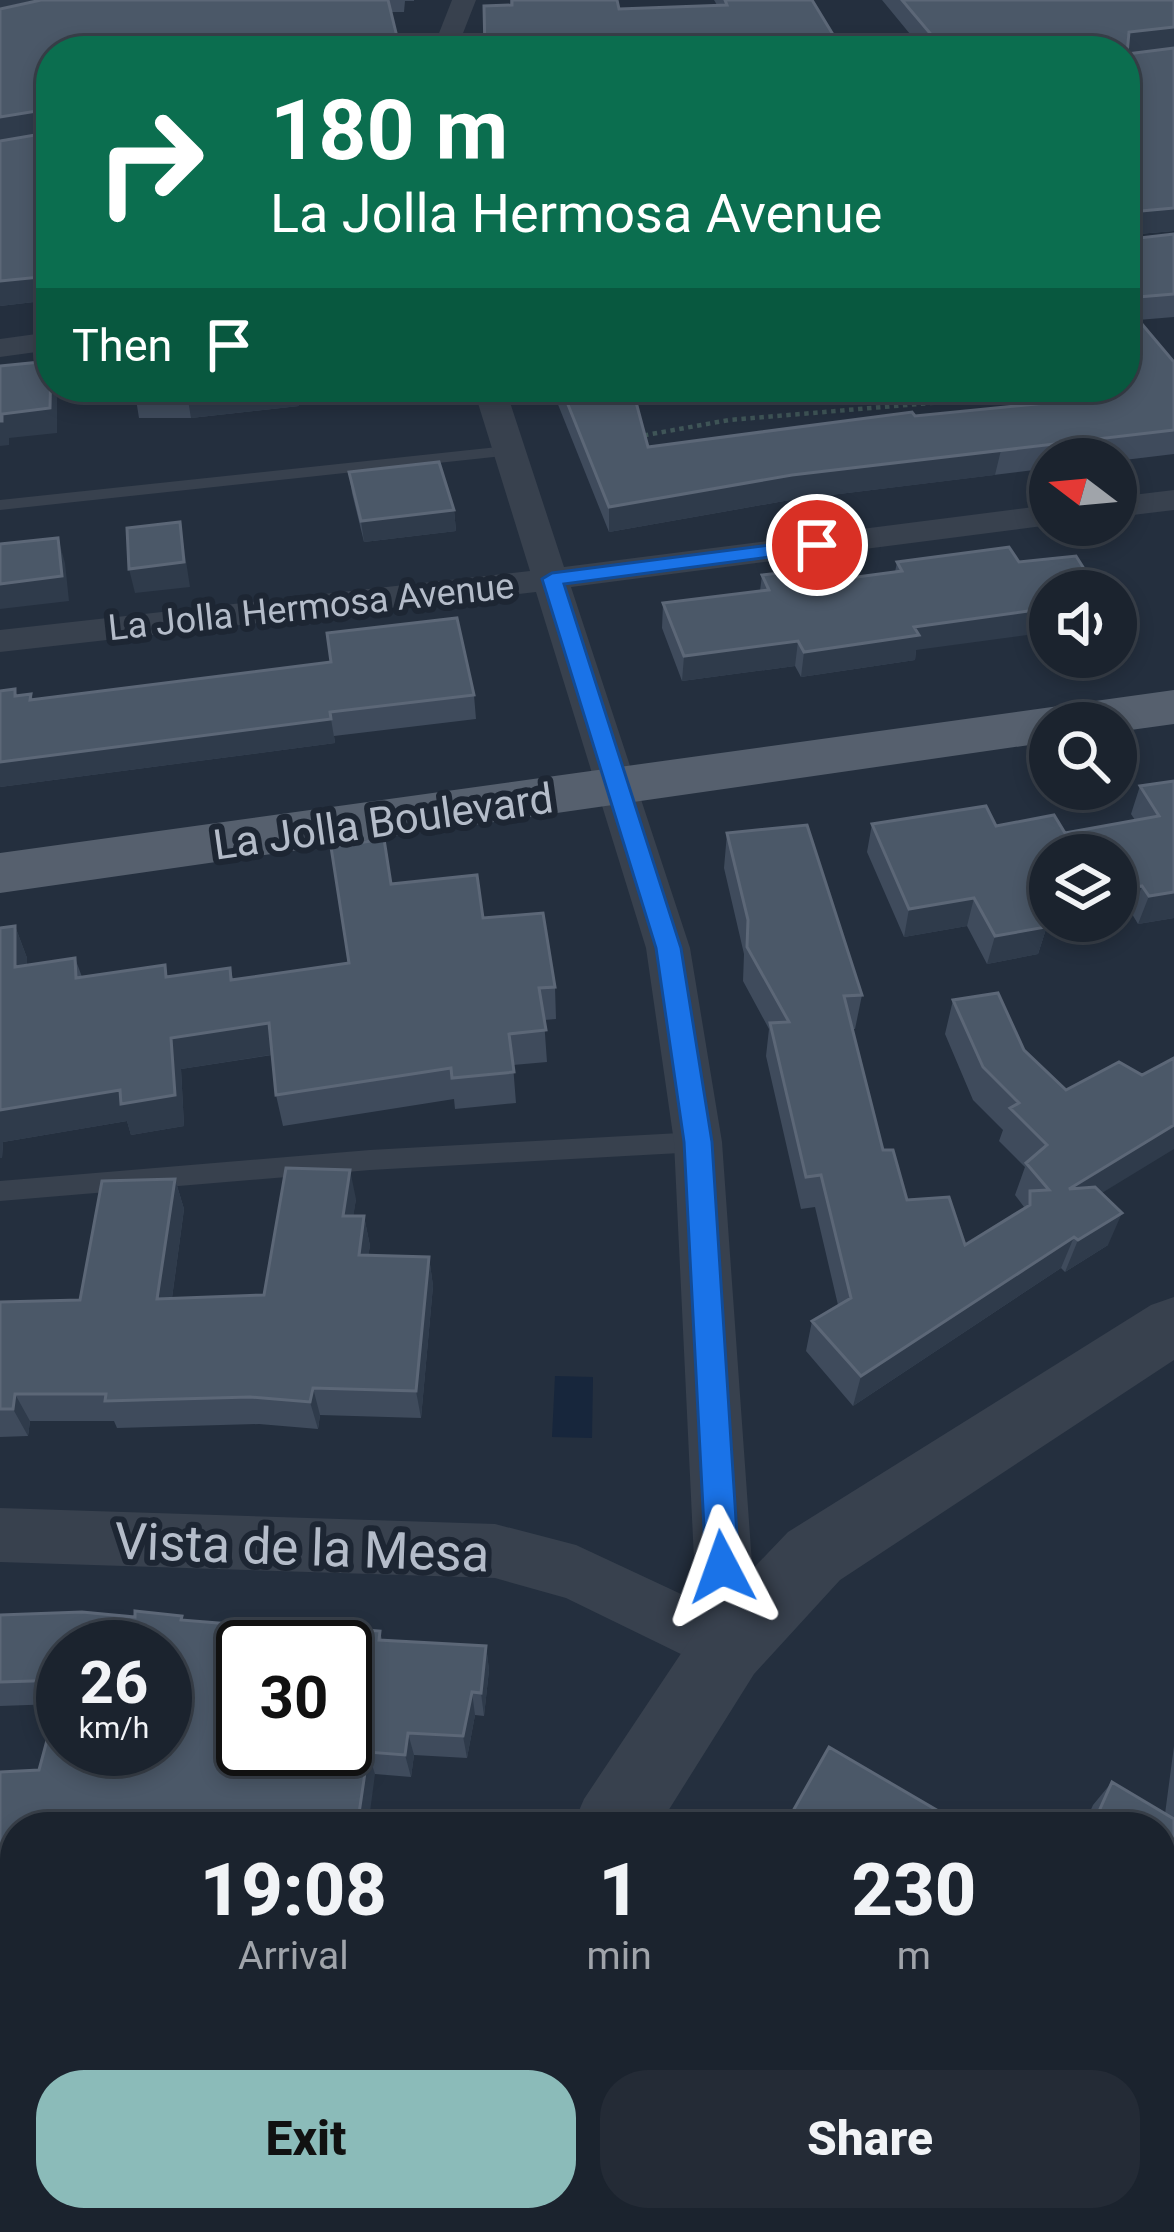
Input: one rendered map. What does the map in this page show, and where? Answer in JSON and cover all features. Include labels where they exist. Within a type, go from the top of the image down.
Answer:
[{"type":"main road","points":[[1137,712],[1174,707]]},
{"type":"main road","name":"La Jolla Boulevard","points":[[0,873],[1029,728]]},
{"type":"street","points":[[450,36],[464,0]]},
{"type":"street","points":[[0,348],[36,343]]},
{"type":"street","points":[[493,402],[668,948],[698,1142],[728,1648]]},
{"type":"street","points":[[1137,504],[1174,500]]},
{"type":"street","name":"La Jolla Hermosa Avenue","points":[[0,641],[552,579],[1029,518]]},
{"type":"street","points":[[622,1812],[728,1648],[814,1556],[1174,1325]]},
{"type":"street","name":"Vista de la Mesa","points":[[0,1535],[495,1550],[576,1573],[728,1648]]},
{"type":"lane","points":[[0,505],[507,451]]},
{"type":"lane","points":[[0,1191],[370,1160],[698,1142]]},
{"type":"path","points":[[621,439],[729,420],[946,402]]},
{"type":"water","points":[[555,1376],[593,1377],[592,1438],[552,1437]]},
{"type":"building","points":[[41,0],[388,0],[397,36],[36,36],[36,111],[0,117],[0,9]]},
{"type":"building","points":[[512,0],[617,0],[619,9],[727,5],[725,0],[812,0],[834,36],[485,36],[484,6],[512,5]]},
{"type":"building","points":[[902,0],[1174,0],[1174,27],[1129,32],[1129,36],[932,36]]},
{"type":"building","points":[[1174,48],[1174,208],[1140,211],[1140,52]]},
{"type":"building","points":[[36,135],[36,277],[0,281],[0,141]]},
{"type":"building","points":[[1174,234],[1174,294],[1140,297],[1140,238]]},
{"type":"building","points":[[1140,322],[1174,362],[1174,430],[1106,438],[1029,438],[1029,447],[792,475],[609,507],[567,402],[636,402],[648,447],[912,412],[915,416],[1056,402],[1140,402]]},
{"type":"building","points":[[36,362],[36,402],[50,402],[50,408],[2,414],[0,421],[0,366]]},
{"type":"building","points":[[439,462],[454,510],[361,521],[349,472]]},
{"type":"building","points":[[180,522],[184,562],[129,569],[127,528]]},
{"type":"building","points":[[58,538],[62,576],[0,584],[0,544]]},
{"type":"building","points":[[1009,547],[1019,562],[1076,556],[1085,570],[1029,570],[1029,611],[914,627],[919,635],[804,652],[798,641],[684,656],[663,603],[769,590],[762,575],[805,570],[812,583],[902,571],[897,562]]},
{"type":"building","points":[[457,618],[474,695],[330,712],[331,719],[0,762],[0,691],[15,689],[15,696],[31,694],[30,700],[331,662],[327,633]]},
{"type":"building","points":[[1174,781],[1174,892],[1149,896],[1142,886],[1137,887],[1137,834],[1029,834],[1029,930],[995,936],[974,898],[909,909],[872,824],[986,806],[996,826],[1054,815],[1065,833],[1159,816],[1140,786]]},
{"type":"building","points":[[807,825],[862,995],[844,996],[883,1150],[893,1150],[907,1200],[949,1197],[965,1245],[1030,1205],[1030,1191],[1049,1190],[1026,1163],[1047,1145],[1010,1108],[1019,1103],[983,1067],[953,1000],[998,993],[1024,1050],[1066,1090],[1119,1062],[1142,1075],[1174,1058],[1174,1125],[1069,1189],[1095,1187],[1122,1213],[1078,1240],[1074,1237],[861,1376],[812,1321],[851,1298],[821,1175],[806,1177],[770,1023],[789,1022],[747,947],[748,920],[727,833]]},
{"type":"building","points":[[384,839],[391,884],[477,875],[483,918],[543,913],[555,987],[539,988],[546,1030],[509,1034],[514,1072],[452,1078],[451,1068],[276,1095],[269,1023],[171,1038],[175,1095],[121,1104],[120,1090],[0,1110],[0,928],[15,926],[15,967],[75,958],[76,978],[165,965],[166,977],[230,968],[231,980],[349,963],[331,847]]},
{"type":"building","points":[[286,1168],[350,1170],[343,1216],[364,1216],[359,1255],[429,1257],[416,1391],[313,1388],[310,1402],[250,1397],[105,1401],[106,1394],[15,1394],[13,1409],[0,1409],[0,1302],[80,1300],[102,1181],[175,1179],[157,1299],[264,1295]]},
{"type":"building","points":[[135,1611],[182,1616],[181,1620],[36,1620],[36,1681],[0,1682],[0,1615],[82,1612],[135,1617]]},
{"type":"building","points":[[192,1621],[216,1623],[216,1776],[364,1776],[359,1812],[0,1812],[0,1772],[192,1776]]},
{"type":"building","points":[[372,1630],[380,1631],[379,1640],[486,1646],[481,1693],[472,1692],[463,1736],[408,1733],[405,1755],[372,1752]]},
{"type":"building","points":[[829,1747],[940,1812],[792,1812]]},
{"type":"building","points":[[1112,1782],[1162,1812],[1099,1812]]},
{"type":"route","points":[[722,1567],[698,1142],[668,948],[552,579],[817,545]]}]
